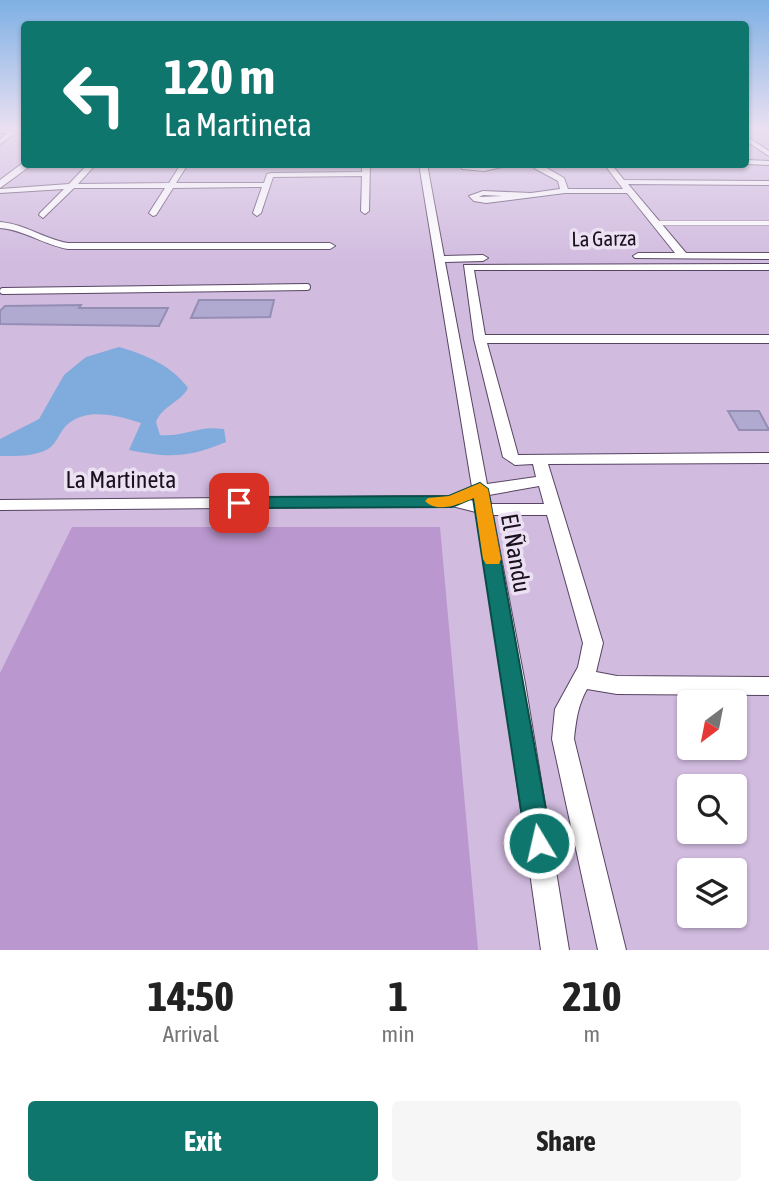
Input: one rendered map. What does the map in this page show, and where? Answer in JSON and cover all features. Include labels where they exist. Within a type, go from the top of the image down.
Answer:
[{"type":"street","points":[[0,188],[16,174]]},
{"type":"street","points":[[43,215],[83,174]]},
{"type":"street","points":[[153,213],[179,174]]},
{"type":"street","points":[[257,214],[271,175],[282,174]]},
{"type":"street","points":[[365,211],[366,174]]},
{"type":"street","name":"El Ñandu","points":[[425,174],[514,682],[555,950]]},
{"type":"street","points":[[551,174],[561,180],[565,191]]},
{"type":"street","points":[[616,174],[683,256]]},
{"type":"street","points":[[622,182],[769,183]]},
{"type":"street","points":[[0,188],[267,185]]},
{"type":"street","points":[[530,195],[483,193],[473,196],[489,201],[565,191],[629,191]]},
{"type":"street","points":[[0,225],[25,227],[53,244],[68,246],[330,246]]},
{"type":"street","name":"La Garza","points":[[440,259],[769,256]]},
{"type":"street","points":[[769,267],[468,267],[480,339],[511,457],[515,460],[769,458]]},
{"type":"street","points":[[480,339],[769,339]]},
{"type":"street","points":[[540,459],[593,643],[593,659],[584,679],[570,699],[563,739],[612,950]]},
{"type":"street","points":[[452,501],[480,489],[546,480]]},
{"type":"street","points":[[452,501],[484,509],[554,510]]},
{"type":"street","name":"La Martineta","points":[[0,505],[452,501]]},
{"type":"street","points":[[584,679],[617,685],[769,686]]},
{"type":"lane","points":[[656,223],[769,223]]},
{"type":"lane","points":[[1,290],[307,287]]},
{"type":"shaded area","points":[[72,527],[440,527],[478,950],[0,950],[0,673]]},
{"type":"water","points":[[119,347],[157,362],[174,373],[188,388],[159,416],[156,422],[160,435],[215,428],[224,429],[226,442],[178,455],[129,450],[141,423],[94,414],[68,424],[51,447],[42,452],[24,456],[0,456],[0,439],[39,419],[64,375],[86,357]]},
{"type":"building","points":[[199,300],[274,300],[270,317],[191,318]]},
{"type":"building","points":[[81,305],[79,308],[168,308],[159,326],[0,324],[0,311],[5,306]]},
{"type":"building","points":[[728,411],[759,411],[769,430],[739,430]]},
{"type":"slow traffic","points":[[434,501],[452,501],[480,489],[492,559]]},
{"type":"route","points":[[239,503],[452,501],[480,489],[539,843]]}]
